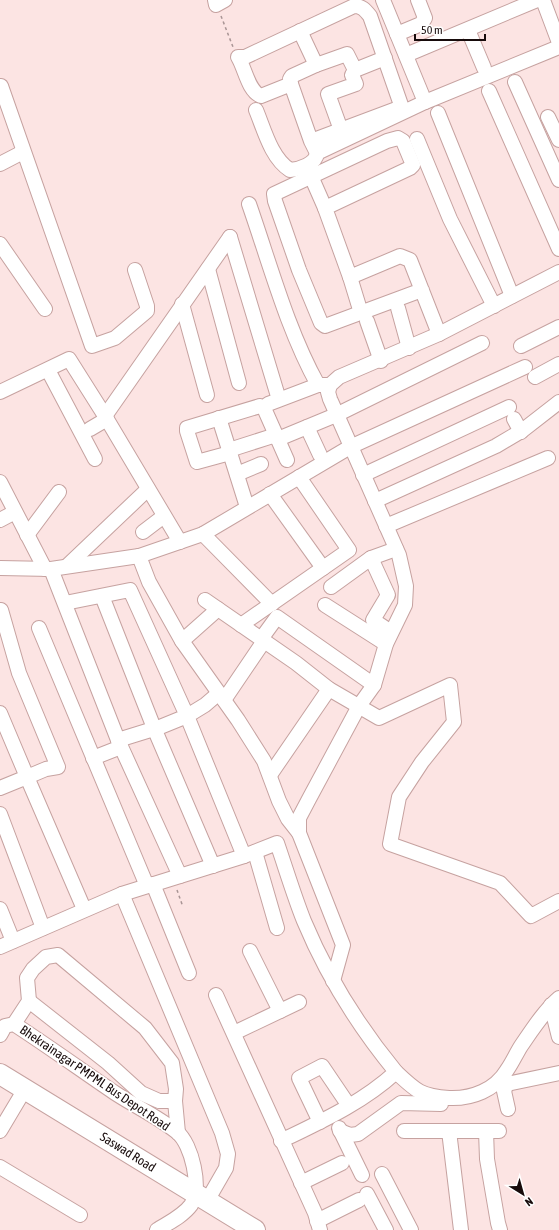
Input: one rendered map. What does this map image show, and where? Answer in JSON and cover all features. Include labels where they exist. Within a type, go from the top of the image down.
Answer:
[{"type":"highway","name":"Saswad Road","points":[[0,1074],[254,1230]]},
{"type":"street","points":[[383,0],[423,99]]},
{"type":"street","points":[[397,34],[421,24],[425,18],[418,0]]},
{"type":"street","points":[[406,55],[537,0]]},
{"type":"street","points":[[543,0],[559,42]]},
{"type":"street","points":[[291,84],[261,96],[258,95],[251,85],[238,57],[245,57],[354,6],[358,6],[370,16],[401,105],[399,108],[341,130],[314,147]]},
{"type":"street","points":[[468,30],[484,68]]},
{"type":"street","points":[[300,31],[316,65]]},
{"type":"street","points":[[423,99],[484,68],[559,42]]},
{"type":"street","points":[[314,147],[559,42]]},
{"type":"street","points":[[256,110],[270,144],[284,166],[290,170],[303,167],[314,161],[314,147],[290,79],[292,76],[316,65],[347,54],[355,70]]},
{"type":"street","points":[[341,130],[328,94],[356,84],[352,75],[355,70],[385,58]]},
{"type":"street","points":[[515,82],[559,180]]},
{"type":"street","points":[[1,86],[92,346],[115,338],[147,311],[147,306],[134,270]]},
{"type":"street","points":[[489,91],[559,249]]},
{"type":"street","points":[[438,113],[512,296]]},
{"type":"street","points":[[548,117],[559,140]]},
{"type":"street","points":[[325,208],[410,168],[413,165],[403,141],[398,138],[387,141],[274,194],[275,201],[299,270],[321,323],[325,326],[364,317],[422,290]]},
{"type":"street","points":[[417,139],[450,219],[494,306]]},
{"type":"street","points":[[0,164],[23,152]]},
{"type":"street","points":[[311,176],[325,208],[380,361]]},
{"type":"street","points":[[249,204],[288,316],[307,365],[328,392],[336,415],[396,549],[406,586],[405,605],[388,638],[374,685],[359,706],[299,818],[299,833]]},
{"type":"street","points":[[90,429],[106,417],[182,304],[230,237],[277,393]]},
{"type":"street","points":[[0,244],[45,309]]},
{"type":"street","points":[[350,277],[400,256],[410,260],[439,334]]},
{"type":"street","points":[[208,269],[239,383]]},
{"type":"street","points":[[268,404],[324,385],[339,377],[409,348],[559,272]]},
{"type":"street","points":[[182,304],[208,395]]},
{"type":"street","points":[[398,308],[409,348]]},
{"type":"street","points":[[521,346],[559,327]]},
{"type":"street","points":[[288,460],[277,437],[263,407],[187,428],[195,460],[198,462],[277,437],[307,427],[336,415],[482,343]]},
{"type":"street","points":[[0,392],[69,359],[106,417],[180,542]]},
{"type":"street","points":[[535,377],[559,364]]},
{"type":"street","points":[[0,568],[48,569],[139,556],[203,534],[350,447],[525,367]]},
{"type":"street","points":[[48,370],[95,459]]},
{"type":"street","points":[[375,501],[465,461],[521,432],[559,402]]},
{"type":"street","points":[[363,475],[511,413],[521,432]]},
{"type":"street","points":[[219,418],[247,508]]},
{"type":"street","points":[[307,427],[320,455]]},
{"type":"street","points":[[386,526],[548,458]]},
{"type":"street","points":[[237,474],[261,464]]},
{"type":"street","points":[[241,625],[348,550],[299,477]]},
{"type":"street","points":[[0,482],[27,535],[48,569],[64,603],[120,744],[176,877]]},
{"type":"street","points":[[67,566],[148,489]]},
{"type":"street","points":[[27,535],[60,492]]},
{"type":"street","points":[[270,494],[323,568]]},
{"type":"street","points":[[0,520],[15,512]]},
{"type":"street","points":[[143,532],[164,516]]},
{"type":"street","points":[[203,534],[272,604]]},
{"type":"street","points":[[331,587],[371,558],[396,549]]},
{"type":"street","points":[[139,556],[149,582],[182,641],[238,720],[270,776],[279,801],[288,819],[299,833],[343,945],[333,981]]},
{"type":"street","points":[[371,558],[388,595],[373,620],[388,638]]},
{"type":"street","points":[[64,603],[130,590],[249,854],[276,928]]},
{"type":"street","points":[[102,596],[154,728],[213,866]]},
{"type":"street","points":[[205,600],[329,689],[379,718],[450,685],[454,722],[422,762],[399,797],[390,844],[500,883],[531,916],[559,901]]},
{"type":"street","points":[[325,605],[388,638]]},
{"type":"street","points":[[182,641],[218,609]]},
{"type":"street","points":[[0,788],[46,769],[58,767],[19,673],[1,610]]},
{"type":"street","points":[[94,758],[154,728],[186,716],[221,696],[277,617],[374,685]]},
{"type":"street","points":[[39,628],[94,758],[189,973]]},
{"type":"street","points":[[270,776],[329,689]]},
{"type":"street","points":[[0,713],[84,909]]},
{"type":"street","points":[[0,814],[43,928]]},
{"type":"street","points":[[0,947],[84,909],[122,894],[213,866],[277,843],[304,922],[333,981],[368,1038],[396,1072],[416,1091],[433,1097],[454,1098],[474,1096],[491,1087],[506,1072],[521,1047],[555,1002]]},
{"type":"street","points":[[122,894],[222,1133],[228,1154],[226,1168],[201,1197],[192,1204],[186,1212],[156,1230]]},
{"type":"street","points":[[0,909],[13,941]]},
{"type":"street","points":[[250,951],[280,1011]]},
{"type":"street","points":[[14,1024],[29,1001],[27,978],[33,969],[46,957],[58,955],[145,1028],[172,1063],[176,1089],[175,1101],[178,1133]]},
{"type":"street","points":[[216,995],[319,1226],[363,1197],[386,1230]]},
{"type":"street","points":[[29,1001],[108,1063],[141,1092],[160,1101],[175,1101]]},
{"type":"street","points":[[234,1033],[299,1002]]},
{"type":"street","points":[[555,1002],[559,1037]]},
{"type":"street","name":"Bhekrainagar PMPML Bus Depot Road","points":[[0,1035],[5,1026],[14,1024],[117,1094],[178,1133],[191,1153],[201,1197]]},
{"type":"street","points":[[345,1100],[322,1066],[299,1078],[326,1119],[340,1131],[350,1135],[358,1134],[401,1103],[440,1104],[492,1098]]},
{"type":"street","points":[[281,1141],[326,1119],[376,1090],[396,1072]]},
{"type":"street","points":[[508,1109],[504,1091],[507,1084],[559,1073]]},
{"type":"street","points":[[0,1131],[25,1089]]},
{"type":"street","points":[[340,1131],[362,1175]]},
{"type":"street","points":[[404,1131],[492,1131],[487,1159],[500,1230]]},
{"type":"street","points":[[450,1131],[461,1230]]},
{"type":"street","points":[[301,1183],[342,1162]]},
{"type":"street","points":[[0,1167],[80,1215]]},
{"type":"street","points":[[382,1174],[411,1230]]},
{"type":"path","points":[[219,2],[238,57]]},
{"type":"path","points":[[176,877],[183,907]]}]
